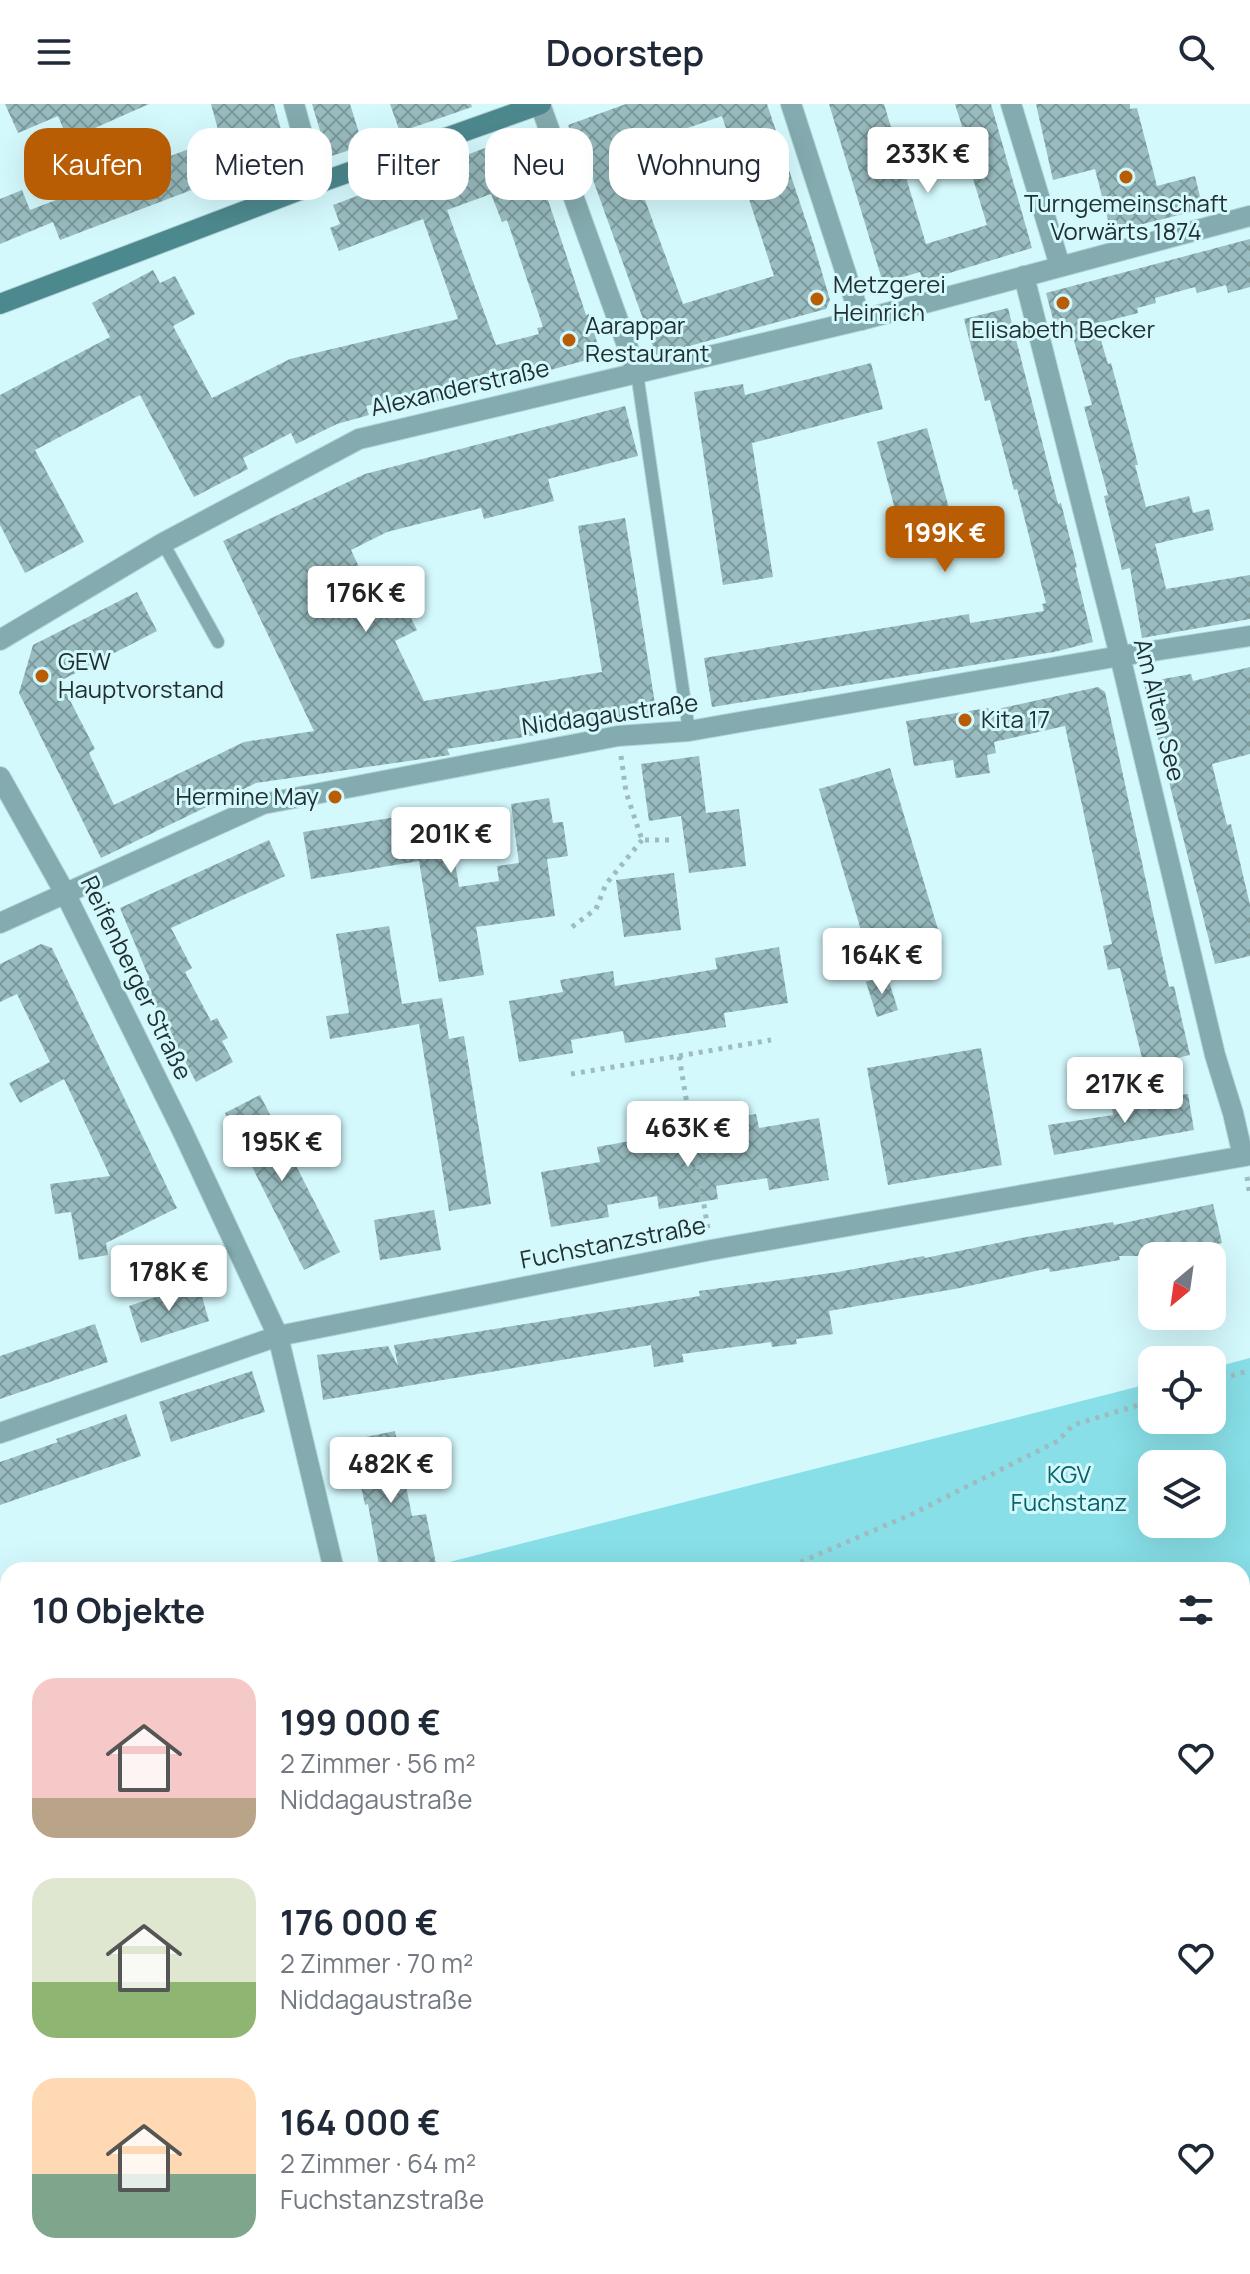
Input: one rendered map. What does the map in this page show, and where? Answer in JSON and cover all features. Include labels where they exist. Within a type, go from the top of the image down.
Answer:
[{"type":"main road","points":[[332,178],[540,104]]},
{"type":"main road","points":[[0,304],[274,200]]},
{"type":"street","points":[[294,104],[301,128]]},
{"type":"street","points":[[540,104],[637,373]]},
{"type":"street","points":[[791,104],[861,320]]},
{"type":"street","points":[[1011,104],[1060,266]]},
{"type":"street","name":"Alexanderstraße","points":[[0,640],[163,543],[359,439],[861,320],[1250,216]]},
{"type":"street","name":"Am Alten See","points":[[1024,276],[1120,656],[1215,1055],[1246,1155]]},
{"type":"street","name":"Niddagaustraße","points":[[0,923],[263,804],[618,736],[689,731],[1250,636]]},
{"type":"street","name":"Reifenberger Straße","points":[[0,777],[65,893],[182,1130],[278,1336],[332,1562]]},
{"type":"street","name":"Fuchstanzstraße","points":[[0,1433],[278,1336],[711,1250],[1246,1155]]},
{"type":"lane","points":[[637,373],[689,731]]},
{"type":"lane","points":[[163,543],[218,642]]},
{"type":"path","points":[[618,736],[626,792],[642,840]]},
{"type":"path","points":[[642,840],[672,840]]},
{"type":"path","points":[[572,927],[596,909],[606,884],[642,840]]},
{"type":"path","points":[[571,1074],[771,1040]]},
{"type":"path","points":[[679,1056],[711,1250]]},
{"type":"path","points":[[1226,1378],[1250,1370]]},
{"type":"path","points":[[801,1562],[912,1514],[1058,1441],[1073,1425],[1138,1405]]},
{"type":"green space","name":"KGV Fuchstanz","points":[[1250,1358],[1250,1562],[449,1562],[1138,1387],[1138,1434],[1226,1434],[1226,1364]]},
{"type":"building","points":[[5,104],[149,104],[95,128],[63,128],[58,116],[18,133]]},
{"type":"building","points":[[211,104],[274,104],[281,128],[218,128]]},
{"type":"building","points":[[312,104],[350,104],[357,128],[348,128],[348,151],[332,156],[332,128],[319,128]]},
{"type":"building","points":[[390,104],[471,104],[472,107],[412,128],[399,128]]},
{"type":"building","points":[[626,104],[767,104],[775,128],[726,128],[722,116],[688,128],[609,128],[609,200],[645,200],[683,304],[774,276],[749,200],[789,200],[789,170],[830,300],[826,309],[656,355],[593,180],[593,128],[569,128],[568,125]]},
{"type":"building","points":[[829,104],[884,104],[926,244],[987,225],[971,172],[976,170],[955,104],[991,104],[1032,248],[923,281],[920,272],[883,283]]},
{"type":"building","points":[[1036,104],[1130,104],[1130,109],[1137,108],[1157,186],[1195,176],[1203,209],[1111,232],[1095,169],[1053,180]]},
{"type":"building","points":[[485,148],[485,196],[447,210],[496,345],[539,334],[537,328],[543,327],[507,220],[502,222],[493,200],[548,200],[601,356],[424,405],[419,392],[366,406],[369,415],[337,424],[296,444],[291,433],[243,458],[248,469],[194,497],[140,395],[35,450],[84,542],[25,573],[0,525],[0,395],[110,337],[92,303],[153,270],[160,283],[175,276],[195,314],[173,326],[212,398],[290,359],[458,319],[423,219],[339,251],[330,228],[340,224],[333,205],[348,199],[469,200],[469,154]]},
{"type":"building","points":[[187,150],[187,192],[171,198],[171,156]]},
{"type":"building","points":[[22,190],[30,210],[56,200],[165,200],[60,240],[53,222],[0,244],[0,199]]},
{"type":"building","points":[[1250,239],[1250,287],[1228,293],[1226,285],[1197,293],[1195,287],[1155,298],[1156,303],[1137,308],[1138,313],[1096,324],[1108,364],[1111,363],[1146,507],[1189,496],[1193,513],[1209,509],[1214,530],[1155,544],[1166,589],[1250,575],[1250,619],[1142,638],[1130,568],[1122,570],[1104,496],[1108,495],[1084,407],[1092,405],[1071,330],[1057,334],[1046,293]]},
{"type":"building","points":[[1008,308],[1058,504],[1061,503],[1093,642],[1054,652],[712,707],[704,658],[969,614],[970,623],[1044,611],[1042,604],[1046,603],[1017,489],[1014,490],[990,400],[985,401],[964,319]]},
{"type":"building","points":[[871,363],[883,409],[752,443],[773,577],[723,585],[694,392],[743,384],[745,395]]},
{"type":"building","points":[[625,406],[638,456],[548,479],[554,501],[484,519],[481,508],[387,532],[351,550],[369,588],[391,577],[417,630],[395,641],[424,701],[602,672],[578,526],[625,518],[657,716],[447,749],[450,755],[256,783],[101,858],[19,693],[33,645],[137,592],[157,631],[60,681],[95,749],[89,753],[114,805],[244,742],[314,731],[223,541],[365,474]]},
{"type":"building","points":[[927,428],[955,530],[930,537],[933,548],[907,554],[877,442]]},
{"type":"building","points":[[1250,667],[1250,754],[1212,764],[1227,825],[1231,824],[1250,905],[1250,956],[1215,964],[1145,687],[1152,681],[1191,674],[1193,681]]},
{"type":"building","points":[[1098,687],[1105,692],[1169,987],[1174,986],[1190,1055],[1144,1066],[1120,968],[1108,970],[1103,946],[1112,944],[1065,726],[994,742],[996,753],[987,755],[990,773],[956,778],[953,760],[914,766],[906,721],[988,708],[989,711]]},
{"type":"building","points":[[699,756],[706,813],[739,809],[746,866],[689,873],[681,816],[649,821],[641,764]]},
{"type":"building","points":[[890,768],[942,943],[871,964],[819,789]]},
{"type":"building","points":[[549,798],[553,823],[563,822],[568,856],[547,859],[555,916],[476,927],[484,975],[439,982],[419,861],[311,879],[303,832],[446,809],[459,887],[499,881],[497,866],[519,863],[511,804]]},
{"type":"building","points":[[269,840],[285,876],[171,928],[192,968],[185,972],[211,1021],[217,1018],[228,1038],[222,1041],[233,1062],[196,1082],[143,983],[150,980],[120,908]]},
{"type":"building","points":[[674,873],[681,930],[624,937],[616,880]]},
{"type":"building","points":[[389,926],[402,1004],[442,998],[449,1039],[464,1036],[491,1204],[449,1211],[419,1024],[330,1039],[326,1016],[349,1013],[336,934]]},
{"type":"building","points":[[41,944],[52,948],[177,1208],[106,1243],[108,1255],[79,1260],[71,1212],[55,1214],[50,1184],[110,1176],[64,1079],[20,1103],[9,1083],[50,1062],[17,994],[0,1002],[0,964]]},
{"type":"building","points":[[779,947],[788,1003],[724,1013],[726,1027],[625,1043],[623,1031],[571,1040],[573,1053],[519,1062],[509,1001],[563,992],[560,980],[613,971],[615,986],[717,969],[715,958]]},
{"type":"building","points":[[887,975],[898,1010],[877,1017],[866,982]]},
{"type":"building","points":[[981,1048],[1002,1165],[888,1185],[867,1068]]},
{"type":"building","points":[[1188,1094],[1194,1130],[1054,1155],[1048,1125],[1113,1115],[1112,1106]]},
{"type":"building","points":[[260,1095],[340,1252],[304,1270],[225,1113]]},
{"type":"building","points":[[756,1114],[759,1128],[819,1118],[829,1180],[769,1190],[767,1178],[716,1186],[718,1199],[659,1209],[657,1196],[607,1205],[609,1217],[551,1227],[541,1172],[600,1162],[597,1147],[647,1138],[649,1152],[708,1142],[705,1123]]},
{"type":"building","points":[[1213,1204],[1222,1242],[1138,1242],[1138,1256],[1119,1256],[1120,1260],[1050,1272],[1049,1268],[960,1288],[829,1311],[833,1334],[796,1339],[797,1344],[772,1347],[771,1342],[682,1354],[684,1362],[654,1367],[651,1345],[323,1400],[317,1355],[388,1346],[398,1366],[394,1345],[700,1296],[699,1291],[925,1258],[1113,1222],[1114,1225]]},
{"type":"building","points":[[434,1210],[441,1250],[380,1260],[374,1220]]},
{"type":"building","points":[[198,1283],[209,1321],[141,1343],[129,1306]]},
{"type":"building","points":[[95,1324],[108,1362],[0,1399],[0,1356]]},
{"type":"building","points":[[252,1371],[265,1412],[171,1442],[159,1402]]},
{"type":"building","points":[[126,1414],[141,1456],[0,1505],[0,1462]]},
{"type":"building","points":[[395,1431],[412,1516],[426,1514],[436,1562],[379,1562],[368,1504],[365,1505],[351,1440]]},
{"type":"place","name":"Turngemeinschaft Vorwärts 1874","points":[[1126,177]]},
{"type":"place","name":"Metzgerei Heinrich","points":[[817,299]]},
{"type":"place","name":"Elisabeth Becker","points":[[1063,303]]},
{"type":"place","name":"Aarappar Restaurant","points":[[569,340]]},
{"type":"place","name":"GEW Hauptvorstand","points":[[42,676]]},
{"type":"place","name":"Kita 17","points":[[965,720]]},
{"type":"place","name":"Hermine May","points":[[335,797]]}]
